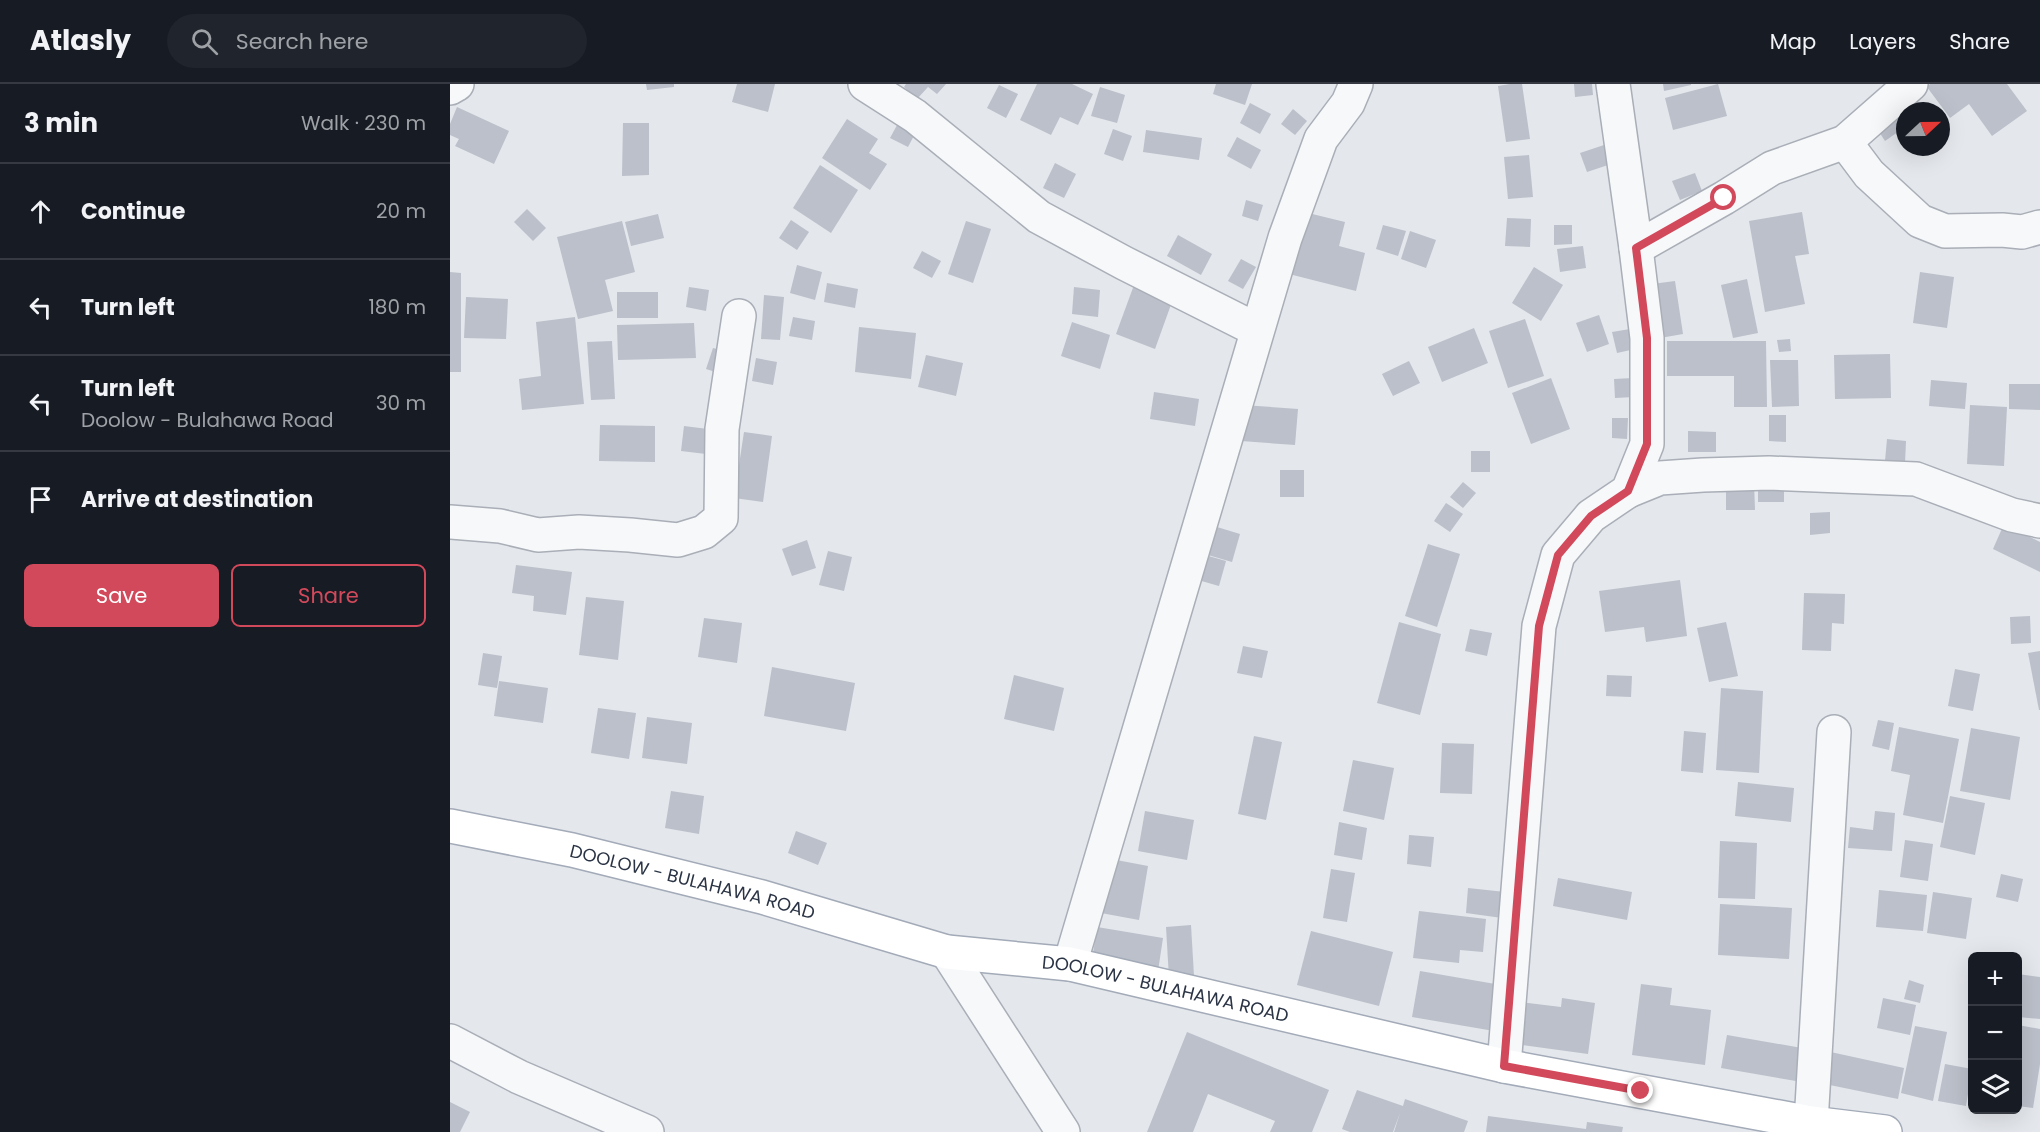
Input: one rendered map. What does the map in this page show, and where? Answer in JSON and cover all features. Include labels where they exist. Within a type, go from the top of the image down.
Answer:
[{"type":"main road","name":"DOOLOW - BULAHAWA ROAD","points":[[450,826],[572,850],[762,897],[947,952],[1070,964],[1504,1066],[1811,1123],[1886,1132]]},
{"type":"street","points":[[450,88],[457,84]]},
{"type":"street","points":[[865,84],[915,116],[1040,217],[1124,263],[1257,330]]},
{"type":"street","points":[[1070,964],[1285,238],[1321,139],[1348,103],[1356,84]]},
{"type":"street","points":[[1613,84],[1647,338],[1647,444],[1628,491]]},
{"type":"street","points":[[1636,248],[1772,168],[1845,142],[1911,84]]},
{"type":"street","points":[[1845,142],[1869,174],[1920,221],[1945,231],[2022,232],[2040,227]]},
{"type":"street","points":[[450,522],[500,526],[538,535],[579,532],[678,540],[704,532],[721,518],[722,429],[739,316]]},
{"type":"street","points":[[1504,1066],[1539,626],[1558,555],[1591,516],[1628,491],[1660,478],[1769,473],[1916,479],[2012,515],[2040,521]]},
{"type":"street","points":[[1811,1123],[1834,732]]},
{"type":"street","points":[[947,952],[1063,1132]]},
{"type":"street","points":[[450,1041],[519,1077],[646,1132]]},
{"type":"building","points":[[646,84],[674,84],[674,87],[647,90]]},
{"type":"building","points":[[737,84],[775,84],[768,112],[732,102]]},
{"type":"building","points":[[906,84],[946,84],[937,94],[928,87],[917,99],[904,87]]},
{"type":"building","points":[[1037,84],[1072,84],[1093,94],[1078,125],[1060,117],[1051,135],[1020,120]]},
{"type":"building","points":[[1216,84],[1252,84],[1245,105],[1213,94]]},
{"type":"building","points":[[1522,84],[1530,139],[1506,142],[1498,86]]},
{"type":"building","points":[[1574,84],[1592,84],[1593,95],[1575,97]]},
{"type":"building","points":[[1663,84],[1691,84],[1691,85],[1664,91]]},
{"type":"building","points":[[1718,84],[1727,116],[1673,130],[1665,98]]},
{"type":"building","points":[[1930,84],[2007,84],[2027,111],[1992,136],[1969,104],[1950,118],[1950,102],[1938,102],[1927,87]]},
{"type":"building","points":[[999,85],[1018,94],[1006,118],[987,108]]},
{"type":"building","points":[[1100,87],[1125,95],[1117,123],[1091,116]]},
{"type":"building","points":[[1250,103],[1271,114],[1260,134],[1240,123]]},
{"type":"building","points":[[457,107],[509,131],[494,164],[455,146],[459,139],[450,135],[450,124]]},
{"type":"building","points":[[1293,109],[1307,121],[1295,135],[1281,124]]},
{"type":"building","points":[[1896,114],[1896,133],[1885,141],[1876,127]]},
{"type":"building","points":[[902,116],[919,126],[908,147],[890,138]]},
{"type":"building","points":[[847,119],[878,139],[869,153],[887,164],[870,190],[822,158]]},
{"type":"building","points":[[623,123],[649,123],[649,175],[622,176]]},
{"type":"building","points":[[1113,129],[1132,136],[1123,161],[1104,154]]},
{"type":"building","points":[[1146,130],[1202,138],[1199,160],[1143,152]]},
{"type":"building","points":[[1237,137],[1261,150],[1251,169],[1227,156]]},
{"type":"building","points":[[1604,145],[1611,164],[1587,172],[1580,153]]},
{"type":"building","points":[[1529,155],[1533,197],[1508,199],[1504,157]]},
{"type":"building","points":[[1055,163],[1076,174],[1064,198],[1043,188]]},
{"type":"building","points":[[820,165],[858,190],[831,233],[793,208]]},
{"type":"building","points":[[1695,173],[1702,191],[1680,200],[1672,181]]},
{"type":"building","points":[[1246,200],[1263,205],[1258,221],[1242,216]]},
{"type":"building","points":[[527,209],[546,228],[533,241],[514,222]]},
{"type":"building","points":[[1304,212],[1345,222],[1339,246],[1365,253],[1356,291],[1289,274]]},
{"type":"building","points":[[1802,212],[1809,254],[1795,256],[1805,304],[1765,312],[1749,221]]},
{"type":"building","points":[[658,214],[664,238],[631,246],[625,222]]},
{"type":"building","points":[[1507,218],[1531,219],[1530,247],[1505,246]]},
{"type":"building","points":[[791,220],[809,232],[797,250],[779,238]]},
{"type":"building","points":[[622,221],[635,272],[605,280],[613,311],[578,319],[557,237]]},
{"type":"building","points":[[966,221],[991,229],[973,283],[948,274]]},
{"type":"building","points":[[1383,225],[1406,231],[1398,256],[1376,249]]},
{"type":"building","points":[[1554,225],[1572,225],[1572,244],[1554,245]]},
{"type":"building","points":[[1410,231],[1436,240],[1426,268],[1401,259]]},
{"type":"building","points":[[1178,235],[1212,254],[1201,275],[1167,256]]},
{"type":"building","points":[[1583,246],[1586,268],[1560,272],[1557,249]]},
{"type":"building","points":[[922,251],[941,261],[932,278],[913,268]]},
{"type":"building","points":[[1241,259],[1256,267],[1243,289],[1228,281]]},
{"type":"building","points":[[797,265],[822,272],[815,300],[790,293]]},
{"type":"building","points":[[1534,267],[1563,285],[1541,321],[1512,303]]},
{"type":"building","points":[[450,272],[461,273],[461,372],[450,372]]},
{"type":"building","points":[[1920,272],[1954,277],[1947,328],[1913,323]]},
{"type":"building","points":[[1747,279],[1758,333],[1733,338],[1721,285]]},
{"type":"building","points":[[1675,281],[1683,334],[1660,338],[1652,284]]},
{"type":"building","points":[[827,283],[858,289],[855,308],[824,302]]},
{"type":"building","points":[[1134,285],[1173,299],[1155,349],[1116,334]]},
{"type":"building","points":[[689,287],[709,290],[706,311],[686,307]]},
{"type":"building","points":[[1074,287],[1100,290],[1098,317],[1072,314]]},
{"type":"building","points":[[617,292],[658,292],[658,318],[617,318]]},
{"type":"building","points":[[764,295],[784,297],[780,340],[761,339]]},
{"type":"building","points":[[466,297],[508,299],[506,339],[464,338]]},
{"type":"building","points":[[1599,315],[1609,344],[1587,352],[1576,323]]},
{"type":"building","points":[[575,317],[584,404],[522,410],[519,379],[541,376],[536,322]]},
{"type":"building","points":[[793,317],[815,321],[812,340],[789,336]]},
{"type":"building","points":[[1525,319],[1544,376],[1508,388],[1489,331]]},
{"type":"building","points":[[1072,322],[1110,335],[1100,369],[1061,356]]},
{"type":"building","points":[[694,323],[696,358],[618,360],[617,325]]},
{"type":"building","points":[[859,327],[916,333],[911,379],[855,372]]},
{"type":"building","points":[[1474,328],[1488,363],[1442,382],[1428,347]]},
{"type":"building","points":[[1630,329],[1635,349],[1617,353],[1612,332]]},
{"type":"building","points":[[1790,339],[1791,351],[1779,352],[1777,340]]},
{"type":"building","points":[[612,341],[615,399],[591,400],[587,342]]},
{"type":"building","points":[[1667,341],[1766,341],[1767,407],[1734,407],[1734,376],[1667,376]]},
{"type":"building","points":[[713,348],[729,352],[722,374],[706,369]]},
{"type":"building","points":[[1890,354],[1891,398],[1835,399],[1834,355]]},
{"type":"building","points":[[926,355],[963,363],[956,396],[918,387]]},
{"type":"building","points":[[756,358],[777,362],[773,385],[752,381]]},
{"type":"building","points":[[1770,360],[1798,360],[1799,406],[1772,407]]},
{"type":"building","points":[[1409,361],[1420,383],[1393,396],[1382,374]]},
{"type":"building","points":[[1551,378],[1570,429],[1531,444],[1512,393]]},
{"type":"building","points":[[1633,378],[1634,397],[1615,398],[1614,379]]},
{"type":"building","points":[[1931,380],[1967,383],[1965,409],[1929,406]]},
{"type":"building","points":[[2009,384],[2040,384],[2040,410],[2009,409]]},
{"type":"building","points":[[1154,392],[1199,399],[1195,426],[1150,419]]},
{"type":"building","points":[[1243,405],[1298,409],[1295,445],[1241,441]]},
{"type":"building","points":[[1970,405],[2007,407],[2004,466],[1967,464]]},
{"type":"building","points":[[1769,415],[1786,415],[1786,442],[1769,441]]},
{"type":"building","points":[[1612,418],[1628,418],[1627,439],[1612,438]]},
{"type":"building","points":[[600,425],[655,426],[655,462],[599,461]]},
{"type":"building","points":[[684,426],[708,429],[706,454],[681,451]]},
{"type":"building","points":[[1688,431],[1716,432],[1716,452],[1688,452]]},
{"type":"building","points":[[744,432],[772,436],[763,502],[734,498]]},
{"type":"building","points":[[1887,439],[1906,441],[1905,463],[1885,461]]},
{"type":"building","points":[[1471,451],[1490,451],[1490,472],[1471,472]]},
{"type":"building","points":[[1280,470],[1304,470],[1304,497],[1280,497]]},
{"type":"building","points":[[1758,479],[1784,479],[1784,502],[1758,502]]},
{"type":"building","points":[[1463,482],[1476,493],[1463,508],[1450,497]]},
{"type":"building","points":[[1726,483],[1754,483],[1755,510],[1726,510]]},
{"type":"building","points":[[1446,503],[1463,514],[1450,532],[1434,521]]},
{"type":"building","points":[[1830,512],[1830,533],[1810,535],[1810,513]]},
{"type":"building","points":[[2004,524],[2040,542],[2040,572],[1993,549]]},
{"type":"building","points":[[1217,527],[1240,534],[1232,562],[1208,555]]},
{"type":"building","points":[[807,540],[816,568],[792,576],[782,549]]},
{"type":"building","points":[[1428,544],[1460,554],[1437,627],[1405,616]]},
{"type":"building","points":[[828,551],[852,557],[844,591],[819,585]]},
{"type":"building","points":[[1205,555],[1226,561],[1219,586],[1198,580]]},
{"type":"building","points":[[516,565],[572,572],[566,615],[533,611],[534,596],[512,593]]},
{"type":"building","points":[[1680,580],[1687,636],[1646,642],[1644,627],[1605,632],[1599,591]]},
{"type":"building","points":[[1804,593],[1845,594],[1844,624],[1832,623],[1831,651],[1802,650]]},
{"type":"building","points":[[586,597],[624,601],[618,660],[579,655]]},
{"type":"building","points":[[2030,616],[2031,643],[2011,644],[2010,617]]},
{"type":"building","points":[[704,618],[742,623],[737,663],[698,657]]},
{"type":"building","points":[[1399,622],[1441,634],[1420,715],[1377,703]]},
{"type":"building","points":[[1726,622],[1738,676],[1709,682],[1697,628]]},
{"type":"building","points":[[1470,629],[1492,633],[1487,656],[1465,651]]},
{"type":"building","points":[[1243,646],[1268,651],[1262,678],[1237,673]]},
{"type":"building","points":[[2040,651],[2040,710],[2039,710],[2028,653]]},
{"type":"building","points":[[483,653],[502,656],[497,688],[478,685]]},
{"type":"building","points":[[772,667],[855,683],[846,731],[764,716]]},
{"type":"building","points":[[1955,669],[1980,674],[1973,711],[1948,706]]},
{"type":"building","points":[[1014,675],[1064,688],[1054,731],[1004,719]]},
{"type":"building","points":[[1607,675],[1632,676],[1631,697],[1606,696]]},
{"type":"building","points":[[499,681],[548,688],[543,723],[494,716]]},
{"type":"building","points":[[1721,688],[1763,691],[1759,773],[1716,770]]},
{"type":"building","points":[[598,708],[636,713],[629,759],[591,753]]},
{"type":"building","points":[[647,717],[692,723],[687,764],[642,758]]},
{"type":"building","points":[[1878,720],[1894,723],[1889,750],[1872,746]]},
{"type":"building","points":[[1899,727],[1959,739],[1943,823],[1903,815],[1910,775],[1891,771]]},
{"type":"building","points":[[1971,728],[2020,737],[2010,800],[1960,791]]},
{"type":"building","points":[[1684,731],[1706,733],[1703,773],[1681,771]]},
{"type":"building","points":[[1254,736],[1282,742],[1266,820],[1238,814]]},
{"type":"building","points":[[1442,743],[1474,744],[1472,794],[1440,793]]},
{"type":"building","points":[[1353,760],[1394,768],[1384,820],[1343,811]]},
{"type":"building","points":[[1738,782],[1794,788],[1791,822],[1735,816]]},
{"type":"building","points":[[671,791],[704,796],[699,834],[665,828]]},
{"type":"building","points":[[1950,796],[1985,803],[1975,855],[1940,847]]},
{"type":"building","points":[[1145,811],[1194,820],[1187,860],[1138,851]]},
{"type":"building","points":[[1875,811],[1895,813],[1892,851],[1848,848],[1850,827],[1873,830]]},
{"type":"building","points":[[1339,822],[1367,828],[1362,860],[1334,855]]},
{"type":"building","points":[[796,831],[827,843],[818,865],[788,853]]},
{"type":"building","points":[[1409,835],[1434,837],[1431,867],[1407,864]]},
{"type":"building","points":[[1905,840],[1933,844],[1928,881],[1900,877]]},
{"type":"building","points":[[1720,841],[1757,843],[1755,899],[1718,898]]},
{"type":"building","points":[[1111,859],[1148,866],[1139,920],[1101,913]]},
{"type":"building","points":[[1331,869],[1355,873],[1347,922],[1323,918]]},
{"type":"building","points":[[2001,874],[2023,879],[2018,902],[1996,897]]},
{"type":"building","points":[[1558,878],[1632,892],[1627,920],[1553,906]]},
{"type":"building","points":[[1468,888],[1505,892],[1502,918],[1466,913]]},
{"type":"building","points":[[1879,890],[1927,895],[1923,931],[1876,927]]},
{"type":"building","points":[[1933,892],[1972,898],[1966,939],[1927,933]]},
{"type":"building","points":[[1720,904],[1792,908],[1789,959],[1718,955]]},
{"type":"building","points":[[1419,911],[1486,919],[1483,952],[1460,950],[1459,963],[1413,958]]},
{"type":"building","points":[[1191,925],[1194,976],[1169,978],[1166,927]]},
{"type":"building","points":[[1097,927],[1163,938],[1158,971],[1092,960]]},
{"type":"building","points":[[1311,931],[1393,952],[1379,1006],[1297,985]]},
{"type":"building","points":[[1420,971],[1501,985],[1494,1031],[1412,1017]]},
{"type":"building","points":[[2022,975],[2040,977],[2040,1019],[2022,1017]]},
{"type":"building","points":[[1909,980],[1924,985],[1920,1003],[1904,999]]},
{"type":"building","points":[[1641,984],[1672,988],[1670,1005],[1711,1010],[1705,1065],[1632,1055]]},
{"type":"building","points":[[1562,998],[1595,1003],[1588,1054],[1515,1044],[1520,1002],[1561,1007]]},
{"type":"building","points":[[1883,998],[1916,1005],[1910,1035],[1877,1028]]},
{"type":"building","points":[[1915,1026],[1947,1032],[1933,1101],[1901,1093]]},
{"type":"building","points":[[2022,1026],[2040,1029],[2040,1064],[2033,1108],[2022,1107]]},
{"type":"building","points":[[1187,1032],[1329,1090],[1312,1132],[1270,1132],[1275,1121],[1208,1094],[1193,1132],[1147,1132]]},
{"type":"building","points":[[1727,1035],[1802,1048],[1796,1081],[1721,1068]]},
{"type":"building","points":[[1826,1051],[1904,1068],[1898,1099],[1820,1083]]},
{"type":"building","points":[[1945,1064],[1968,1068],[1966,1106],[1938,1101]]},
{"type":"building","points":[[1357,1090],[1403,1106],[1405,1099],[1468,1121],[1464,1132],[1394,1132],[1400,1113],[1393,1132],[1350,1132],[1342,1129]]},
{"type":"building","points":[[450,1102],[470,1112],[460,1132],[450,1132]]},
{"type":"building","points":[[1488,1116],[1586,1129],[1587,1122],[1623,1127],[1622,1132],[1486,1132]]},
{"type":"route","points":[[1641,1091],[1504,1066],[1539,626],[1558,555],[1591,516],[1628,491],[1647,444],[1647,338],[1636,248],[1724,198]]}]
